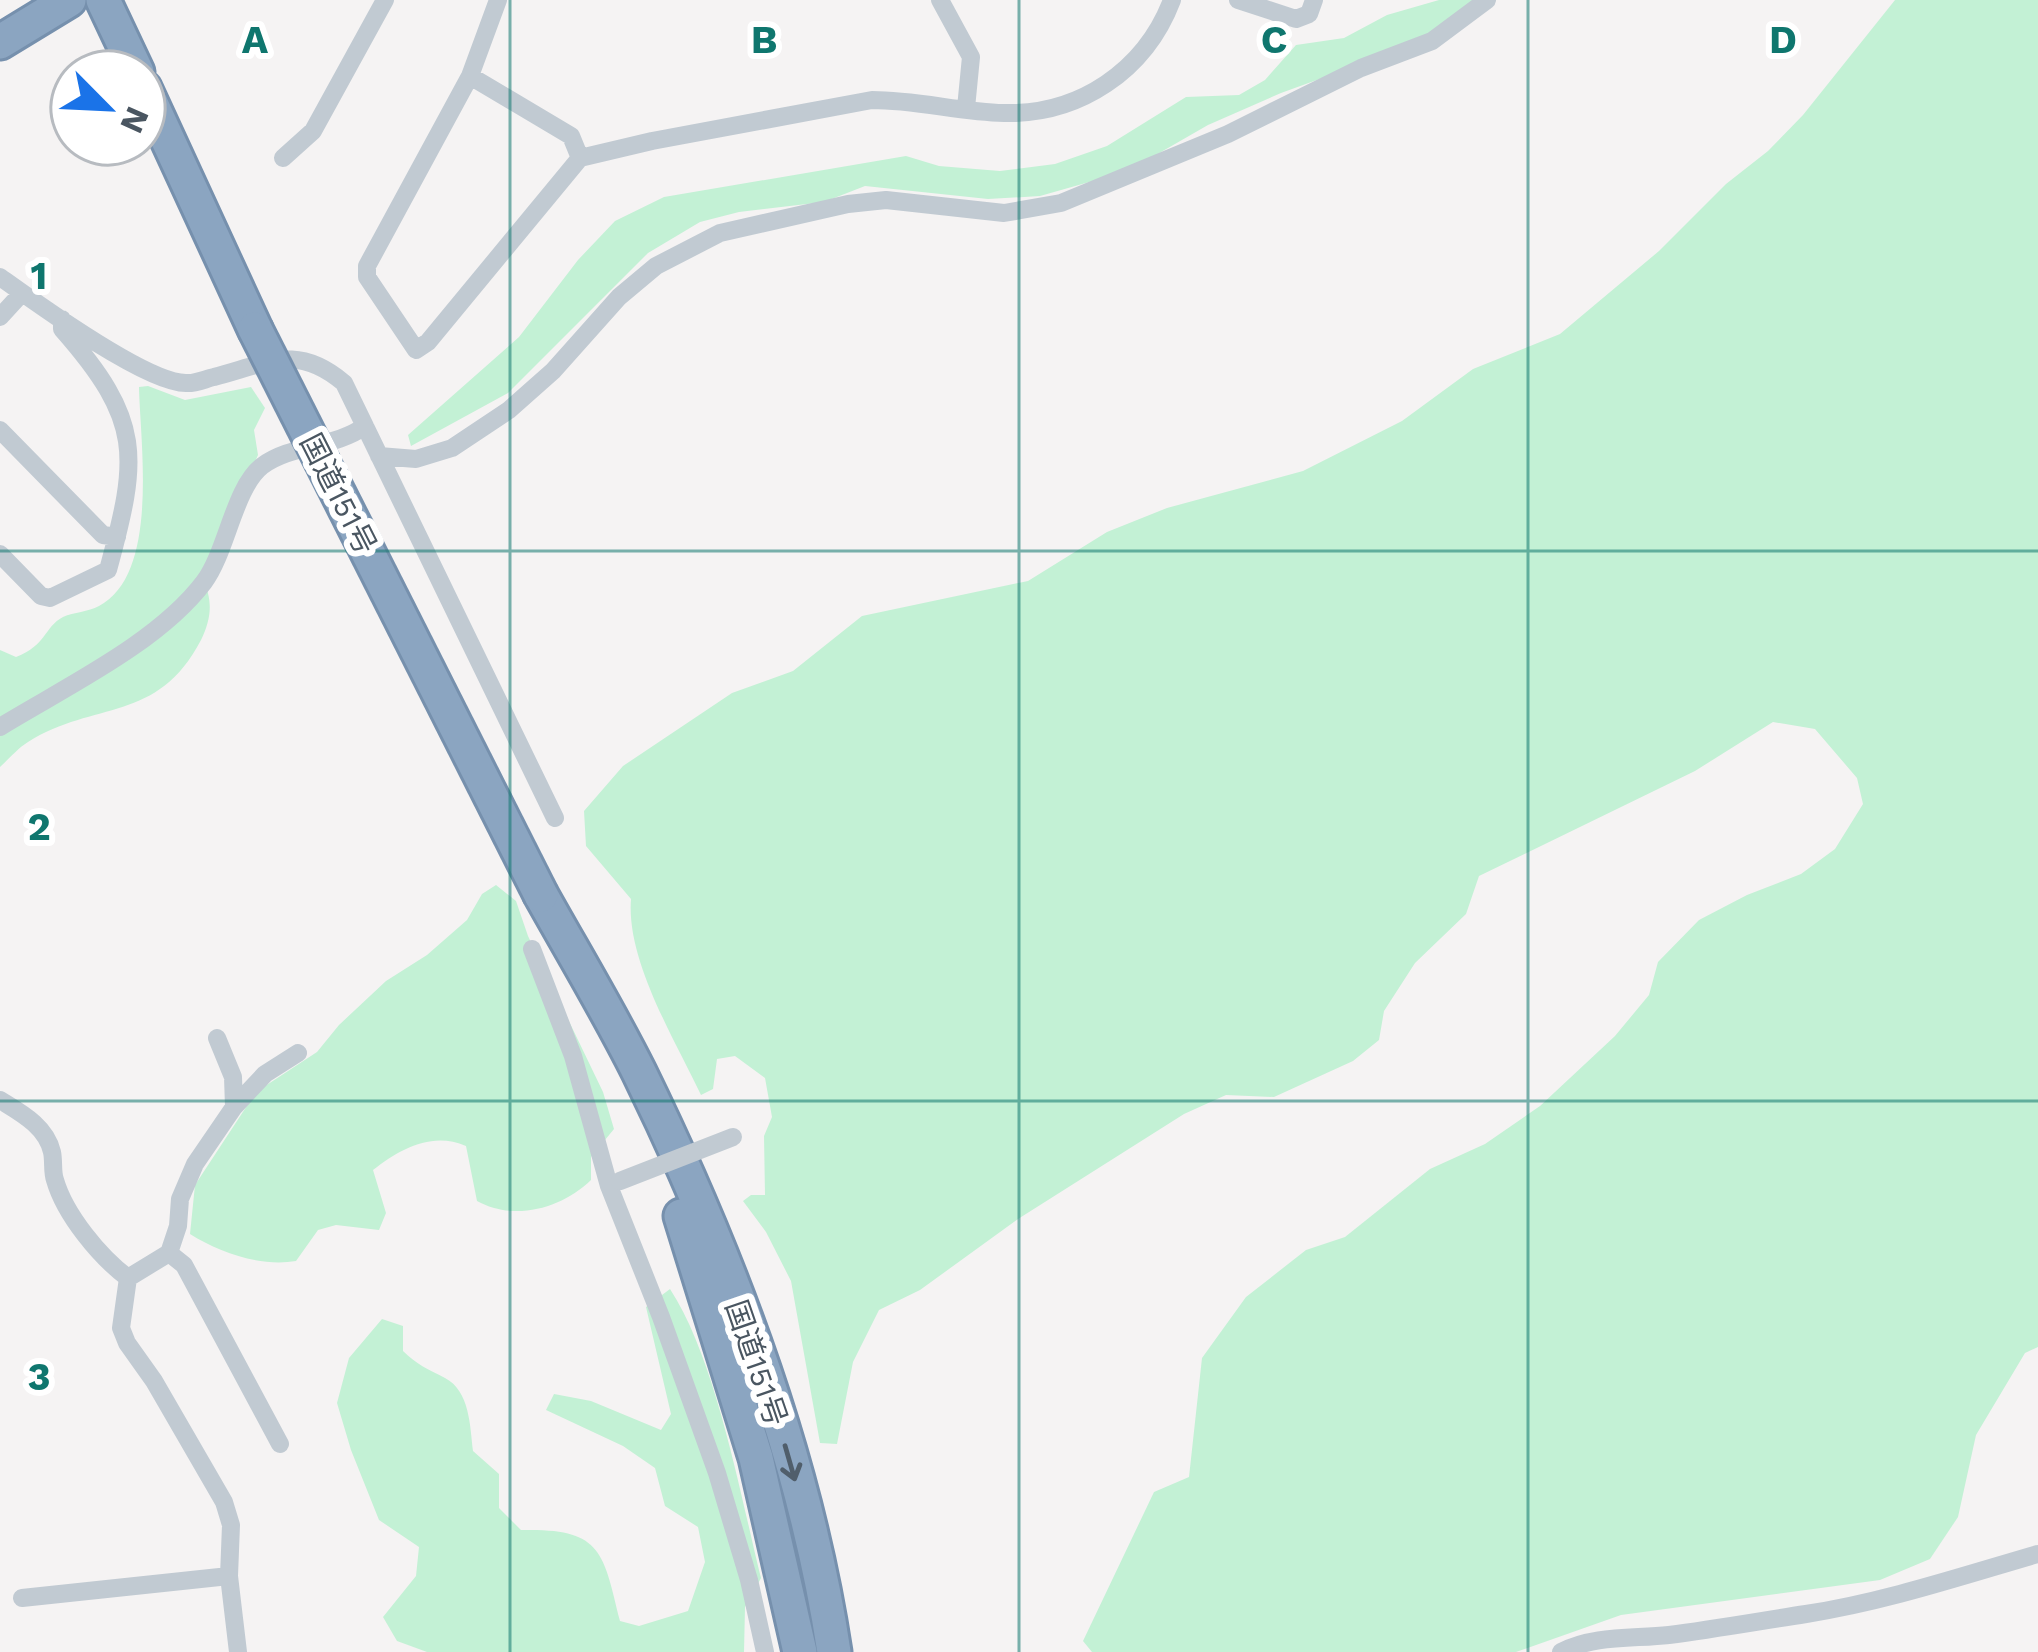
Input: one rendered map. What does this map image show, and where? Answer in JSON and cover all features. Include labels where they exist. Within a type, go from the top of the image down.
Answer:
[{"type":"highway","points":[[0,42],[69,0]]},
{"type":"highway","points":[[104,0],[126,48]]},
{"type":"highway","name":"国道151号","points":[[168,140],[255,329],[542,896],[638,1071],[696,1199],[750,1336],[812,1540],[834,1652]]},
{"type":"highway","name":"国道151号","points":[[542,896],[677,1203],[756,1458],[800,1652]]},
{"type":"street","points":[[283,158],[313,131],[385,0]]},
{"type":"street","points":[[498,0],[470,76],[367,266],[367,277],[416,350],[428,342],[580,158],[872,100],[1000,113],[1041,112],[1073,102],[1115,79],[1141,56],[1172,0]]},
{"type":"street","points":[[940,0],[970,58],[966,108]]},
{"type":"street","points":[[1238,0],[1296,19],[1310,14],[1314,0]]},
{"type":"street","points":[[379,456],[416,459],[452,448],[509,410],[553,371],[620,297],[656,266],[720,232],[886,200],[1004,214],[1060,203],[1228,134],[1361,68],[1432,41],[1487,0]]},
{"type":"street","points":[[470,76],[571,136],[580,158]]},
{"type":"street","points":[[0,277],[164,379],[188,384],[300,357],[325,367],[344,383],[555,818]]},
{"type":"street","points":[[0,317],[22,292]]},
{"type":"street","points":[[0,554],[41,596],[50,598],[108,570],[117,538],[129,453],[123,417],[112,393],[62,329],[62,319]]},
{"type":"street","points":[[0,728],[143,639],[188,599],[222,549],[257,470],[272,460],[349,438],[365,426]]},
{"type":"street","points":[[0,430],[103,535],[117,538]]},
{"type":"street","points":[[532,949],[717,1474],[765,1652]]},
{"type":"street","points":[[218,1038],[233,1077],[234,1108]]},
{"type":"street","points":[[238,1652],[229,1576],[231,1525],[224,1502],[121,1328],[128,1279],[169,1253],[180,1198],[194,1164],[265,1074],[298,1052]]},
{"type":"street","points":[[0,1100],[37,1125],[48,1140],[55,1180],[66,1202],[112,1267],[128,1279]]},
{"type":"street","points":[[586,1196],[733,1137]]},
{"type":"street","points":[[169,1253],[184,1265],[280,1444]]},
{"type":"street","points":[[1561,1652],[1616,1638],[1814,1613],[2038,1554]]},
{"type":"street","points":[[22,1598],[229,1576]]},
{"type":"green space","points":[[1439,0],[1480,0],[1430,39],[1281,93],[1208,125],[1128,171],[1040,196],[988,199],[865,186],[824,202],[739,212],[700,222],[648,253],[508,393],[411,446],[408,435],[519,337],[578,260],[615,221],[664,197],[906,156],[939,166],[1000,171],[1055,164],[1107,146],[1186,97],[1239,95],[1265,80],[1296,45],[1344,38],[1387,15]]},
{"type":"green space","points":[[1895,0],[2038,0],[2038,1347],[2025,1353],[1976,1435],[1958,1517],[1930,1559],[1880,1580],[1621,1615],[1516,1652],[1092,1652],[1083,1641],[1154,1492],[1189,1477],[1202,1358],[1246,1297],[1306,1250],[1345,1237],[1430,1169],[1485,1144],[1540,1106],[1615,1036],[1649,995],[1658,962],[1699,920],[1801,874],[1835,849],[1863,804],[1857,778],[1815,729],[1773,722],[1695,771],[1479,876],[1466,914],[1415,963],[1384,1011],[1379,1040],[1353,1061],[1274,1097],[1226,1095],[1184,1114],[1018,1219],[920,1290],[879,1310],[853,1362],[837,1444],[820,1443],[791,1281],[766,1232],[743,1201],[751,1195],[765,1195],[764,1136],[772,1117],[765,1078],[735,1056],[717,1059],[713,1089],[701,1095],[644,973],[631,899],[586,846],[584,811],[623,766],[732,693],[793,671],[862,616],[1028,581],[1107,532],[1167,508],[1303,471],[1402,421],[1473,369],[1560,334],[1768,151],[1803,115]]},
{"type":"green space","points":[[139,387],[185,400],[251,387],[265,408],[254,430],[258,455],[202,577],[209,601],[205,632],[184,667],[165,685],[123,707],[53,729],[24,744],[0,767],[0,650],[16,657],[34,647],[63,617],[99,606],[118,590],[131,566],[142,506]]},
{"type":"green space","points":[[496,885],[516,901],[603,1092],[614,1129],[591,1157],[591,1180],[552,1204],[507,1211],[477,1201],[466,1146],[429,1141],[405,1149],[373,1170],[386,1213],[379,1230],[336,1225],[318,1230],[296,1261],[283,1262],[241,1257],[190,1234],[195,1185],[256,1092],[317,1052],[386,981],[427,955],[467,920],[482,894]]},
{"type":"green space","points":[[670,1289],[713,1389],[761,1578],[745,1607],[744,1652],[427,1652],[397,1641],[383,1617],[416,1576],[419,1547],[379,1520],[337,1403],[349,1358],[382,1319],[403,1326],[403,1351],[460,1391],[473,1451],[499,1474],[499,1508],[521,1530],[568,1533],[594,1548],[609,1577],[620,1621],[639,1626],[688,1611],[705,1562],[698,1527],[665,1506],[655,1468],[623,1446],[546,1410],[554,1394],[591,1401],[661,1430],[671,1414],[646,1307]]}]
